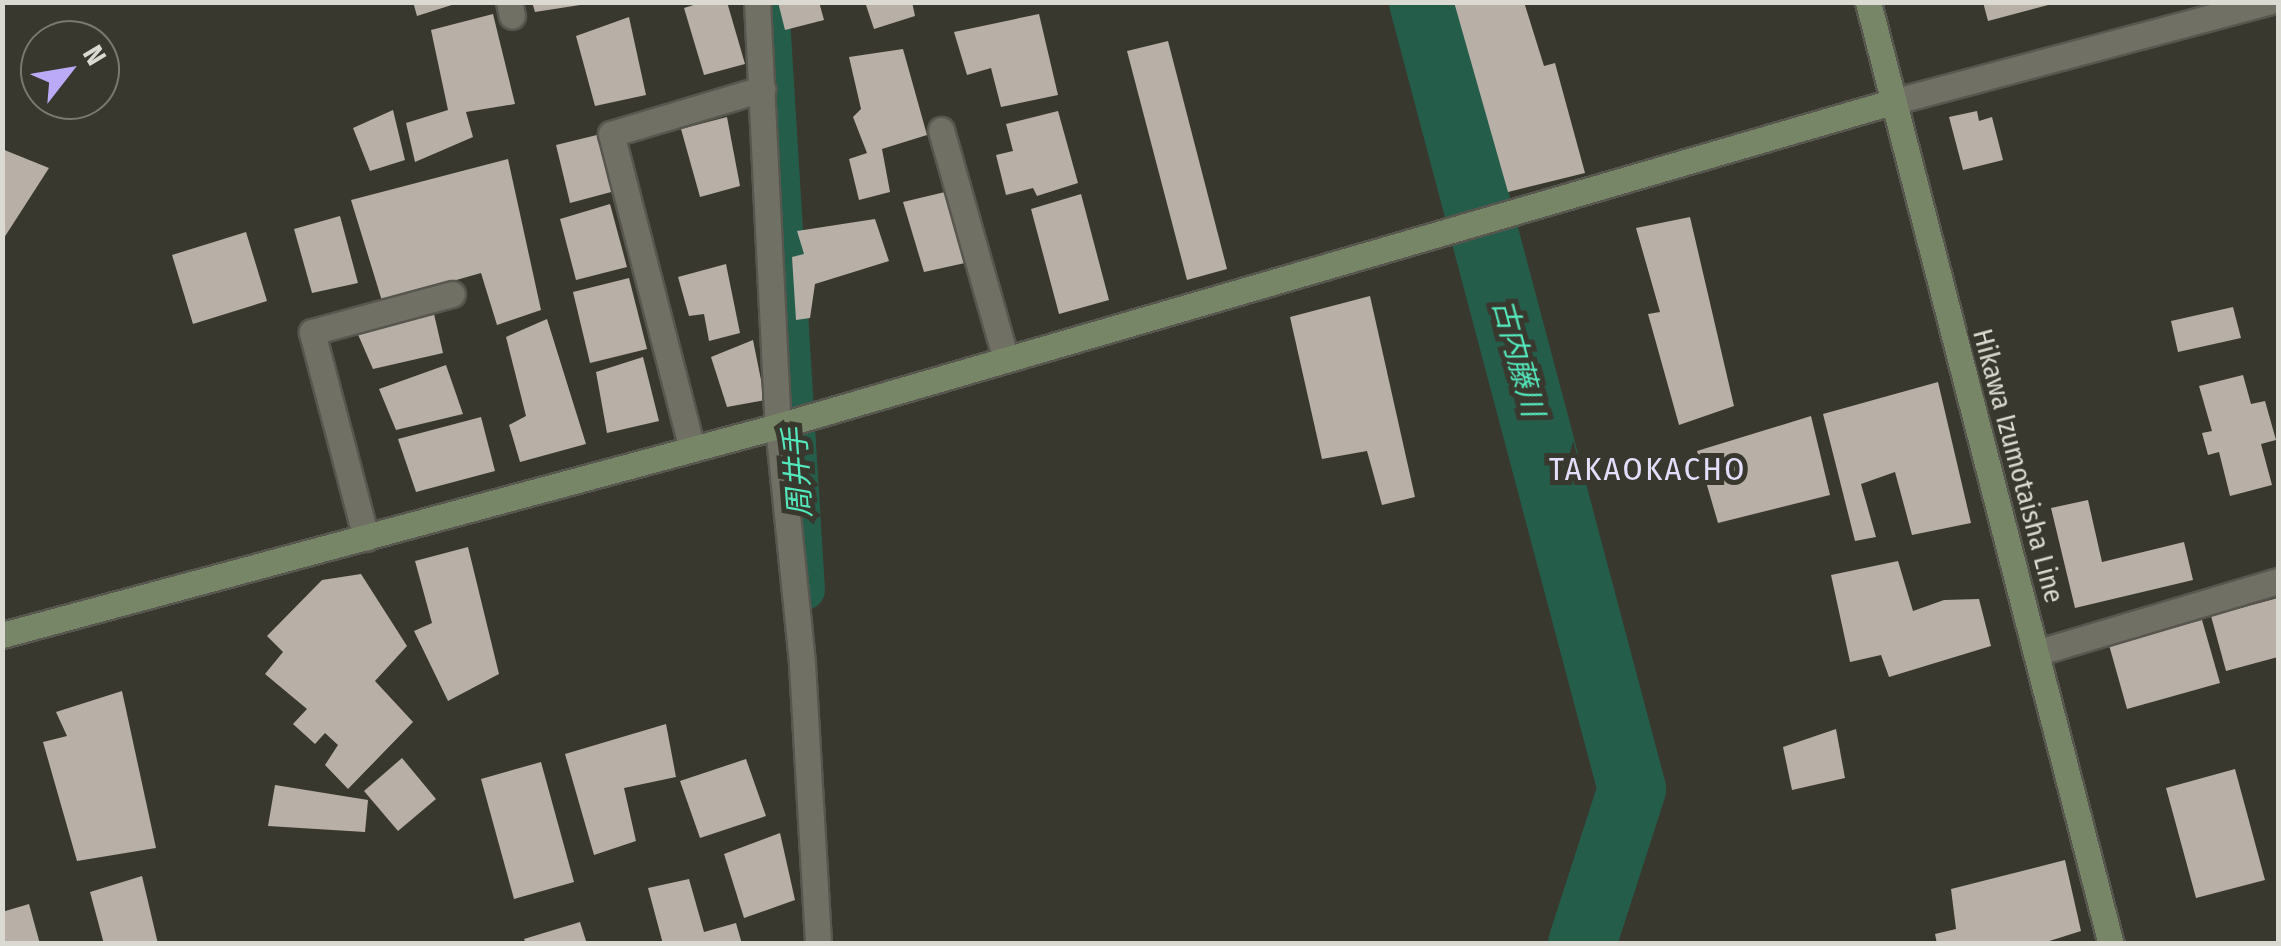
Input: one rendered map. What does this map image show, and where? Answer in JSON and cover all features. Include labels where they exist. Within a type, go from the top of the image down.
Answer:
[{"type":"street","points":[[757,2],[778,426],[802,664],[818,944]]},
{"type":"street","name":"Hikawa Izumotaisha Line","points":[[1868,2],[2112,944]]},
{"type":"street","points":[[2,635],[778,426],[1892,102],[2269,2]]},
{"type":"street","points":[[692,450],[611,134],[762,89]]},
{"type":"street","points":[[941,130],[1006,359]]},
{"type":"street","points":[[366,538],[312,332],[452,294]]},
{"type":"street","points":[[2036,653],[2278,582]]},
{"type":"building","points":[[413,2],[458,2],[458,3],[417,16]]},
{"type":"building","points":[[532,2],[580,2],[580,5],[535,12]]},
{"type":"building","points":[[703,2],[727,2],[745,64],[704,75],[684,8]]},
{"type":"building","points":[[778,2],[819,2],[824,20],[785,30]]},
{"type":"building","points":[[865,2],[912,2],[915,16],[874,29]]},
{"type":"building","points":[[1454,2],[1524,2],[1544,66],[1555,63],[1585,173],[1508,192]]},
{"type":"building","points":[[1983,2],[2052,2],[2052,4],[1988,21]]},
{"type":"building","points":[[493,14],[515,104],[466,112],[473,137],[415,162],[406,123],[448,110],[431,30]]},
{"type":"building","points":[[1039,14],[1058,95],[1001,107],[991,68],[967,75],[954,32]]},
{"type":"building","points":[[629,17],[646,95],[595,106],[576,36]]},
{"type":"building","points":[[1168,41],[1227,269],[1187,280],[1127,51]]},
{"type":"building","points":[[903,49],[927,135],[882,149],[890,192],[859,200],[849,159],[867,153],[853,117],[861,109],[849,57]]},
{"type":"building","points":[[393,110],[405,160],[370,171],[353,128]]},
{"type":"building","points":[[1058,111],[1078,183],[1037,196],[1033,188],[1006,195],[996,155],[1013,151],[1006,124]]},
{"type":"building","points":[[1977,111],[1979,121],[1992,117],[2003,160],[1963,170],[1949,117]]},
{"type":"building","points":[[727,117],[740,186],[700,197],[681,129]]},
{"type":"building","points":[[601,134],[615,191],[570,203],[556,145]]},
{"type":"building","points":[[2,149],[49,168],[2,241]]},
{"type":"building","points":[[508,159],[541,310],[497,325],[481,273],[382,301],[351,200]]},
{"type":"building","points":[[945,192],[965,263],[924,272],[903,202]]},
{"type":"building","points":[[1081,194],[1109,300],[1059,314],[1031,209]]},
{"type":"building","points":[[610,204],[627,267],[576,280],[560,219]]},
{"type":"building","points":[[340,216],[358,283],[312,293],[294,229]]},
{"type":"building","points":[[1690,217],[1734,406],[1679,425],[1648,314],[1660,312],[1636,228]]},
{"type":"building","points":[[875,219],[889,261],[815,284],[810,318],[796,320],[792,257],[804,254],[797,231]]},
{"type":"building","points":[[246,232],[267,301],[193,324],[172,255]]},
{"type":"building","points":[[726,264],[740,333],[709,341],[704,314],[689,316],[678,277]]},
{"type":"building","points":[[629,278],[647,349],[590,363],[573,292]]},
{"type":"building","points":[[1370,296],[1415,497],[1382,505],[1367,451],[1322,459],[1290,317]]},
{"type":"building","points":[[2233,307],[2241,338],[2178,352],[2171,321]]},
{"type":"building","points":[[434,314],[443,353],[373,369],[356,330]]},
{"type":"building","points":[[547,319],[586,444],[520,462],[509,425],[526,416],[506,337]]},
{"type":"building","points":[[753,340],[765,400],[727,407],[711,357]]},
{"type":"building","points":[[643,357],[659,421],[607,433],[596,372]]},
{"type":"building","points":[[446,365],[463,414],[396,430],[379,389]]},
{"type":"building","points":[[2243,375],[2251,404],[2265,401],[2276,440],[2261,444],[2272,485],[2230,496],[2219,452],[2208,455],[2202,433],[2212,431],[2199,386]]},
{"type":"building","points":[[1938,382],[1971,523],[1912,535],[1895,472],[1861,484],[1876,537],[1855,541],[1823,414]]},
{"type":"building","points":[[1811,416],[1830,495],[1718,523],[1697,451]]},
{"type":"building","points":[[481,417],[495,471],[416,492],[398,439]]},
{"type":"building","points":[[2088,500],[2102,562],[2184,542],[2193,580],[2075,608],[2051,508]]},
{"type":"building","points":[[468,547],[499,674],[448,701],[414,631],[432,623],[415,561]]},
{"type":"building","points":[[1898,561],[1913,611],[1944,600],[1979,599],[1991,646],[1889,677],[1881,655],[1850,662],[1831,575]]},
{"type":"building","points":[[361,574],[407,646],[375,681],[413,722],[348,789],[325,765],[338,745],[325,733],[315,744],[293,724],[307,709],[265,674],[283,652],[267,636],[322,580]]},
{"type":"building","points":[[2278,598],[2278,657],[2226,671],[2211,616]]},
{"type":"building","points":[[2202,620],[2220,683],[2127,709],[2109,645]]},
{"type":"building","points":[[122,691],[156,848],[77,861],[43,742],[67,736],[56,712]]},
{"type":"building","points":[[666,724],[676,777],[624,788],[636,841],[594,855],[565,754]]},
{"type":"building","points":[[1836,729],[1845,778],[1792,790],[1783,747]]},
{"type":"building","points":[[402,758],[436,799],[398,831],[364,791]]},
{"type":"building","points":[[746,759],[766,816],[700,838],[680,781]]},
{"type":"building","points":[[541,762],[574,882],[514,899],[481,779]]},
{"type":"building","points":[[2235,769],[2265,880],[2196,898],[2166,788]]},
{"type":"building","points":[[275,785],[368,800],[365,832],[268,826]]},
{"type":"building","points":[[780,833],[795,900],[744,918],[724,854]]},
{"type":"building","points":[[2065,860],[2081,931],[2040,944],[1937,944],[1935,934],[1956,929],[1951,889]]},
{"type":"building","points":[[142,876],[158,944],[104,944],[90,892]]},
{"type":"building","points":[[689,879],[704,932],[736,923],[742,944],[663,944],[648,888]]},
{"type":"building","points":[[29,904],[40,944],[2,944],[2,912]]},
{"type":"building","points":[[580,922],[587,944],[526,944],[524,939]]},
{"type":"waterway","name":"周井手","points":[[769,2],[805,590]]},
{"type":"waterway","name":"古内藤川","points":[[1423,2],[1632,789],[1582,944]]},
{"type":"district","name":"TAKAOKACHO","points":[[1648,469]]}]
